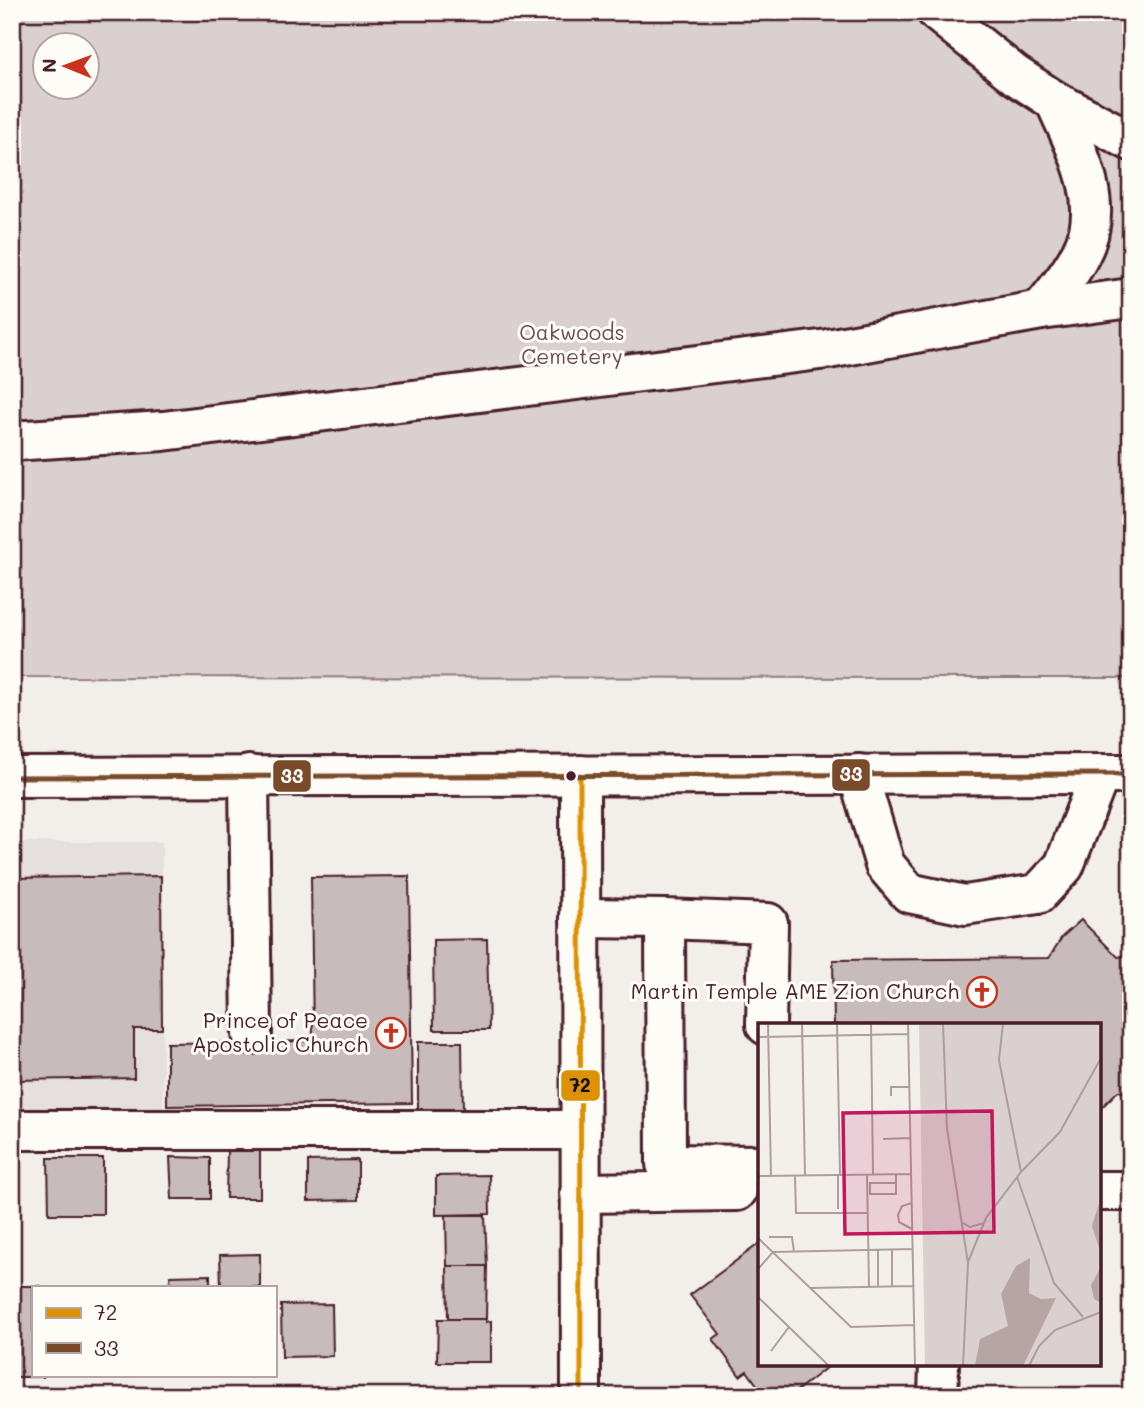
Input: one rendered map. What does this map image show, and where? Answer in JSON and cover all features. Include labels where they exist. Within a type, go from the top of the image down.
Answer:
[{"type":"main road","points":[[937,12],[1015,75],[1055,101],[1131,141]]},
{"type":"main road","points":[[1041,310],[1082,252],[1091,225],[1090,195],[1081,161],[1055,101]]},
{"type":"main road","points":[[12,440],[163,431],[828,349],[1041,310],[1131,298]]},
{"type":"main road","points":[[12,777],[249,775],[580,775],[858,774],[1116,774],[1064,866],[1038,894],[965,905],[909,893],[885,865],[858,774]]},
{"type":"main road","points":[[249,775],[252,1034]]},
{"type":"main road","points":[[580,775],[581,1396]]},
{"type":"main road","points":[[580,918],[768,923],[766,1023]]},
{"type":"main road","points":[[665,919],[666,1164],[695,1178],[758,1191]]},
{"type":"main road","points":[[12,1130],[581,1130]]},
{"type":"main road","points":[[580,1193],[695,1178],[758,1165]]},
{"type":"main road","points":[[1101,1191],[1131,1191]]},
{"type":"main road","points":[[938,1396],[939,1366]]},
{"type":"shaded area","points":[[12,842],[162,842],[163,1130],[12,1130]]},
{"type":"green space","name":"Oakwoods Cemetery","points":[[12,12],[1131,12],[1131,678],[12,677]]},
{"type":"building","points":[[161,876],[162,1029],[134,1029],[134,1078],[16,1080],[12,878]]},
{"type":"building","points":[[409,876],[412,1103],[167,1106],[167,1043],[313,1041],[311,877]]},
{"type":"building","points":[[12,878],[16,1106],[12,1106]]},
{"type":"building","name":"Martin Temple AME Zion Church","points":[[1081,920],[1118,957],[1131,955],[1131,1094],[1118,1091],[1101,1108],[1101,1023],[834,1023],[833,960],[1049,958],[1062,937]]},
{"type":"building","points":[[487,939],[489,1030],[434,1030],[433,940]]},
{"type":"building","points":[[418,1042],[462,1042],[463,1112],[418,1112]]},
{"type":"building","points":[[227,1151],[260,1151],[260,1198],[226,1198]]},
{"type":"building","points":[[170,1157],[210,1158],[210,1199],[172,1199]]},
{"type":"building","points":[[48,1158],[103,1158],[103,1214],[49,1214]]},
{"type":"building","points":[[358,1160],[358,1200],[308,1201],[308,1161]]},
{"type":"building","points":[[489,1175],[490,1214],[436,1215],[436,1176]]},
{"type":"building","points":[[446,1215],[485,1215],[487,1266],[447,1266]]},
{"type":"building","points":[[758,1244],[758,1366],[828,1366],[790,1396],[765,1396],[747,1371],[740,1376],[713,1339],[720,1334],[690,1295]]},
{"type":"building","points":[[260,1254],[260,1286],[221,1286],[220,1255]]},
{"type":"building","points":[[447,1266],[487,1266],[486,1319],[448,1319]]},
{"type":"building","points":[[210,1275],[210,1286],[171,1286],[170,1276]]},
{"type":"building","points":[[12,1286],[32,1286],[32,1376],[43,1377],[12,1377]]},
{"type":"building","points":[[332,1304],[333,1356],[282,1357],[281,1305]]},
{"type":"building","points":[[438,1319],[491,1321],[491,1362],[437,1362]]},
{"type":"transit line","name":"33","points":[[12,777],[1131,774]]},
{"type":"transit line","name":"72","points":[[580,775],[581,1396]]},
{"type":"place","name":"Martin Temple AME Zion Church","points":[[982,992]]},
{"type":"place","name":"Prince of Peace Apostolic Church","points":[[391,1033]]}]
